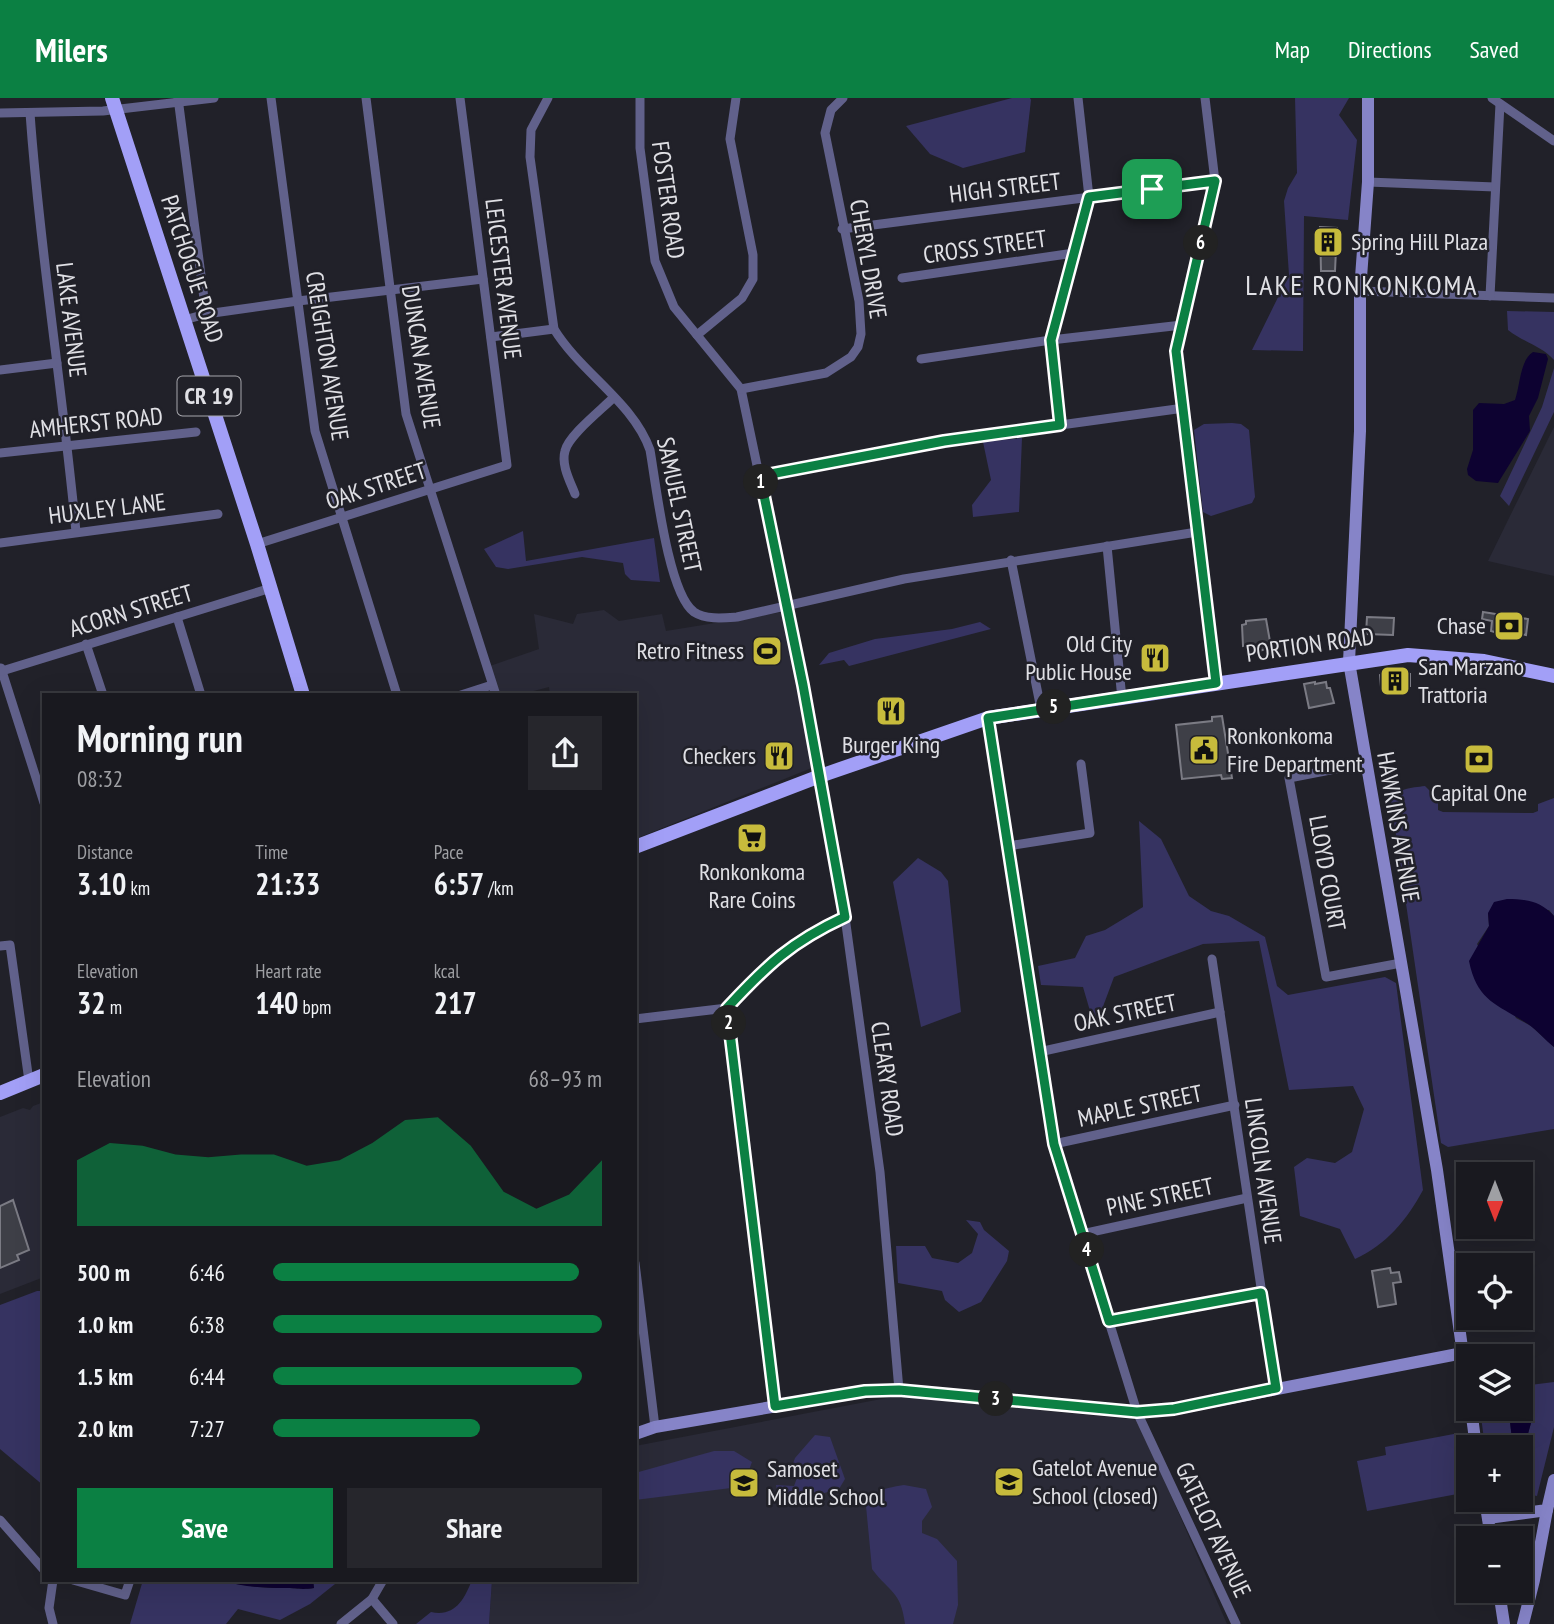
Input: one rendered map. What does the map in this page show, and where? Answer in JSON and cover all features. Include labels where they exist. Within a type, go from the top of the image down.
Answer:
[{"type":"main road","name":"PATCHOGUE ROAD","points":[[114,104],[257,544],[302,693]]},
{"type":"main road","name":"PORTION ROAD","points":[[637,846],[820,776],[988,718],[1408,655],[1452,656],[1554,676]]},
{"type":"main road","points":[[0,1093],[42,1076]]},
{"type":"street","points":[[0,113],[214,98]]},
{"type":"street","name":"CREIGHTON AVENUE","points":[[271,98],[315,431],[396,693]]},
{"type":"street","name":"DUNCAN AVENUE","points":[[366,98],[406,414],[494,690]]},
{"type":"street","name":"LEICESTER AVENUE","points":[[460,98],[507,465]]},
{"type":"street","name":"SAMUEL STREET","points":[[548,98],[531,130],[530,156],[554,329],[564,346],[644,431],[674,577],[690,607],[702,615],[723,618],[904,579],[1197,532]]},
{"type":"street","name":"FOSTER ROAD","points":[[640,98],[639,138],[655,261],[674,307],[741,389],[820,776]]},
{"type":"street","points":[[697,335],[742,298],[753,279],[753,255],[730,139],[736,98]]},
{"type":"street","name":"CHERYL DRIVE","points":[[741,389],[826,373],[851,357],[858,346],[862,334],[859,302],[842,229],[825,133],[831,110],[843,98]]},
{"type":"street","points":[[1060,425],[1051,340],[1089,197],[1078,98]]},
{"type":"street","points":[[1206,98],[1215,181],[1176,351],[1216,683]]},
{"type":"street","name":"HAWKINS AVENUE","points":[[1368,98],[1368,182],[1360,291],[1360,431],[1349,662],[1437,1170],[1462,1344]]},
{"type":"street","points":[[178,101],[206,314]]},
{"type":"street","points":[[1496,101],[1554,141]]},
{"type":"street","points":[[1490,296],[1496,101]]},
{"type":"street","name":"LAKE AVENUE","points":[[30,113],[36,192],[68,446],[76,532]]},
{"type":"street","name":"HIGH STREET","points":[[842,229],[1215,181]]},
{"type":"street","points":[[1368,182],[1495,187]]},
{"type":"street","name":"CROSS STREET","points":[[902,278],[1074,253]]},
{"type":"street","points":[[184,320],[206,314],[483,279]]},
{"type":"street","points":[[1360,291],[1554,298]]},
{"type":"street","points":[[921,359],[1182,325]]},
{"type":"street","points":[[491,337],[554,329]]},
{"type":"street","points":[[0,370],[57,363]]},
{"type":"street","points":[[575,494],[567,474],[565,450],[571,440],[613,398]]},
{"type":"street","points":[[760,476],[944,441],[1184,408]]},
{"type":"street","name":"AMHERST ROAD","points":[[0,453],[196,432]]},
{"type":"street","name":"OAK STREET","points":[[257,544],[507,465]]},
{"type":"street","name":"HUXLEY LANE","points":[[0,543],[218,514]]},
{"type":"street","points":[[1107,546],[1122,699]]},
{"type":"street","points":[[1011,560],[1041,709]]},
{"type":"street","name":"ACORN STREET","points":[[1,668],[271,588]]},
{"type":"street","points":[[177,617],[200,693]]},
{"type":"street","points":[[86,644],[102,693]]},
{"type":"street","points":[[1,668],[42,797]]},
{"type":"street","points":[[474,693],[494,690]]},
{"type":"street","name":"GATELOT AVENUE","points":[[988,718],[1054,1144],[1137,1412],[1236,1624]]},
{"type":"street","name":"LLOYD COURT","points":[[1366,763],[1289,778],[1326,977],[1401,963]]},
{"type":"street","points":[[1008,846],[1090,833],[1081,764]]},
{"type":"street","name":"CLEARY ROAD","points":[[820,776],[845,917],[880,1172],[899,1390]]},
{"type":"street","points":[[637,1019],[727,1008],[779,954],[813,932],[845,917]]},
{"type":"street","points":[[5,945],[29,1081]]},
{"type":"street","name":"LINCOLN AVENUE","points":[[1212,959],[1276,1388]]},
{"type":"street","points":[[727,1008],[775,1406]]},
{"type":"street","name":"OAK STREET","points":[[1039,1052],[1220,1012]]},
{"type":"street","name":"MAPLE STREET","points":[[1054,1144],[1235,1105]]},
{"type":"street","name":"PINE STREET","points":[[1082,1234],[1247,1198]]},
{"type":"street","points":[[637,1281],[654,1427]]},
{"type":"street","points":[[1109,1321],[1261,1293]]},
{"type":"street","points":[[637,1433],[654,1427],[865,1391],[899,1390],[1137,1412],[1174,1409],[1456,1354]]},
{"type":"street","points":[[1523,1624],[1551,1511],[1554,1480]]},
{"type":"street","points":[[1488,1518],[1551,1511]]},
{"type":"street","points":[[1487,1512],[1489,1526]]},
{"type":"street","points":[[0,1520],[42,1568]]},
{"type":"street","points":[[52,1624],[49,1608],[53,1582]]},
{"type":"street","points":[[80,1582],[125,1595],[129,1582]]},
{"type":"street","points":[[341,1624],[372,1599],[382,1582]]},
{"type":"street","points":[[372,1599],[393,1624]]},
{"type":"street","points":[[1501,1603],[1504,1624]]},
{"type":"shaded area","points":[[1012,98],[1031,100],[1025,152],[963,168],[930,154],[906,126]]},
{"type":"shaded area","points":[[1295,98],[1349,98],[1339,115],[1357,140],[1348,220],[1304,216],[1303,351],[1252,350],[1289,275],[1284,201],[1297,173]]},
{"type":"shaded area","points":[[1507,311],[1554,312],[1554,360],[1508,330]]},
{"type":"shaded area","points":[[1533,352],[1546,354],[1548,359],[1538,398],[1529,416],[1530,431],[1498,483],[1476,481],[1468,475],[1467,469],[1473,450],[1473,410],[1479,403],[1504,404],[1515,400],[1525,361]]},
{"type":"shaded area","points":[[1554,368],[1554,412],[1509,506],[1500,496],[1542,407]]},
{"type":"shaded area","points":[[1204,424],[1241,424],[1249,430],[1255,497],[1252,503],[1211,516],[1203,512],[1194,430]]},
{"type":"shaded area","points":[[1554,427],[1554,576],[1488,561],[1511,514]]},
{"type":"shaded area","points":[[1022,438],[1019,512],[973,517],[972,505],[991,480],[983,442]]},
{"type":"shaded area","points":[[523,531],[526,561],[654,538],[660,582],[631,580],[625,574],[623,563],[582,557],[508,569],[496,567],[484,549]]},
{"type":"shaded area","points":[[604,610],[619,621],[662,614],[666,631],[783,612],[814,767],[637,838],[637,693],[550,693],[549,687],[526,693],[498,693],[490,666],[539,649],[534,614],[573,624],[577,614]]},
{"type":"shaded area","points":[[980,622],[991,629],[849,666],[844,660],[819,665],[829,653],[875,639],[952,629]]},
{"type":"shaded area","points":[[1425,786],[1438,799],[1438,810],[1443,812],[1533,813],[1538,811],[1538,804],[1554,798],[1554,916],[1549,910],[1488,913],[1489,926],[1477,944],[1516,1018],[1531,1026],[1554,1047],[1554,1129],[1448,1147],[1441,1143],[1391,801],[1400,791]]},
{"type":"shaded area","points":[[1139,821],[1161,839],[1189,896],[1211,911],[1229,916],[1265,937],[1277,986],[1288,995],[1385,977],[1396,983],[1423,1190],[1395,1231],[1376,1247],[1355,1259],[1340,1229],[1300,1216],[1294,1167],[1307,1158],[1335,1163],[1352,1152],[1364,1109],[1353,1086],[1289,1090],[1259,941],[1203,944],[1114,977],[1095,1028],[1083,987],[1041,985],[1038,966],[1075,958],[1086,936],[1105,930],[1143,907]]},
{"type":"shaded area","points":[[918,858],[941,872],[948,881],[961,1012],[921,1027],[893,882]]},
{"type":"shaded area","points":[[1507,899],[1533,902],[1554,916],[1554,1047],[1528,1024],[1491,1001],[1473,975],[1469,961],[1489,926],[1488,913],[1494,902]]},
{"type":"shaded area","points":[[42,1103],[42,1278],[0,1294],[0,1117],[23,1108],[30,1110]]},
{"type":"shaded area","points":[[966,1220],[980,1222],[984,1230],[1009,1251],[1007,1261],[981,1302],[959,1312],[945,1300],[942,1291],[898,1283],[896,1246],[925,1246],[932,1258],[958,1263],[972,1253],[978,1234]]},
{"type":"shaded area","points":[[42,1291],[42,1484],[0,1449],[0,1305]]},
{"type":"shaded area","points":[[1554,1382],[1554,1427],[1537,1496],[1533,1495],[1533,1435],[1528,1435],[1534,1412],[1533,1385]]},
{"type":"shaded area","points":[[897,1396],[1138,1420],[1227,1624],[489,1624],[492,1582],[637,1582],[637,1446]]},
{"type":"shaded area","points":[[1482,1421],[1510,1421],[1512,1435],[1483,1435]]},
{"type":"shaded area","points":[[1532,1421],[1528,1435],[1512,1435],[1510,1422]]},
{"type":"shaded area","points":[[1459,1433],[1456,1435],[1456,1494],[1367,1511],[1357,1461],[1386,1455],[1385,1447]]},
{"type":"shaded area","points":[[815,1435],[830,1437],[845,1479],[839,1489],[802,1497],[778,1495],[776,1485],[794,1486],[798,1475],[791,1469],[795,1458]]},
{"type":"shaded area","points":[[714,1451],[734,1451],[752,1462],[745,1481],[731,1488],[637,1500],[637,1472]]},
{"type":"shaded area","points":[[904,1485],[926,1489],[932,1507],[922,1521],[922,1533],[937,1539],[957,1561],[958,1605],[953,1624],[905,1624],[898,1598],[872,1569],[866,1506],[877,1493]]},
{"type":"shaded area","points":[[142,1582],[226,1582],[303,1589],[314,1588],[313,1582],[338,1582],[310,1604],[280,1620],[238,1609],[226,1624],[130,1624]]},
{"type":"shaded area","points":[[228,1582],[313,1582],[314,1588],[253,1587]]},
{"type":"shaded area","points":[[471,1582],[492,1582],[489,1624],[416,1624],[431,1612],[446,1612],[452,1609],[466,1594]]},
{"type":"building","name":"Spring Hill Plaza","points":[[1320,227],[1337,228],[1335,271],[1321,271]]},
{"type":"building","name":"Chase","points":[[1483,612],[1528,619],[1526,635],[1515,633],[1515,638],[1491,631],[1492,621],[1482,619]]},
{"type":"building","points":[[1367,617],[1394,618],[1393,635],[1366,634]]},
{"type":"building","points":[[1266,619],[1271,647],[1254,653],[1253,650],[1247,651],[1246,645],[1243,646],[1242,625],[1246,624],[1246,621]]},
{"type":"building","name":"Old City Public House","points":[[1165,648],[1167,665],[1145,670],[1142,651]]},
{"type":"building","name":"San Marzano Trattoria","points":[[1410,674],[1410,686],[1381,687],[1380,675]]},
{"type":"building","points":[[1326,682],[1334,703],[1309,708],[1304,684]]},
{"type":"building","name":"Ronkonkoma Fire Department","points":[[1222,716],[1232,778],[1222,779],[1221,775],[1182,779],[1176,725],[1212,721],[1212,717]]},
{"type":"building","points":[[13,1200],[29,1250],[17,1255],[19,1260],[0,1268],[0,1206]]},
{"type":"building","points":[[1390,1268],[1391,1273],[1399,1272],[1401,1282],[1393,1283],[1396,1304],[1378,1307],[1372,1271]]},
{"type":"place","name":"Spring Hill Plaza","points":[[1328,242]]},
{"type":"place","name":"Chase","points":[[1509,626]]},
{"type":"place","name":"Retro Fitness","points":[[767,651]]},
{"type":"place","name":"Old City Public House","points":[[1155,658]]},
{"type":"place","name":"San Marzano Trattoria","points":[[1395,681]]},
{"type":"place","name":"Burger King","points":[[891,711]]},
{"type":"place","name":"Ronkonkoma Fire Department","points":[[1204,750]]},
{"type":"place","name":"Checkers","points":[[779,756]]},
{"type":"place","name":"Capital One","points":[[1479,759]]},
{"type":"place","name":"Ronkonkoma Rare Coins","points":[[752,838]]},
{"type":"place","name":"Gatelot Avenue School (closed)","points":[[1009,1482]]},
{"type":"place","name":"Samoset Middle School","points":[[744,1483]]},
{"type":"district","name":"LAKE RONKONKOMA","points":[[1362,285]]},
{"type":"route","points":[[1215,181],[1176,351],[1216,683],[988,718],[1054,1144],[1109,1321],[1261,1293],[1276,1388],[1174,1409],[1137,1412],[899,1390],[865,1391],[775,1406],[727,1008],[779,954],[813,932],[845,917],[803,685],[760,476],[944,441],[1060,425],[1051,340],[1089,197],[1152,189],[1215,181]]}]
